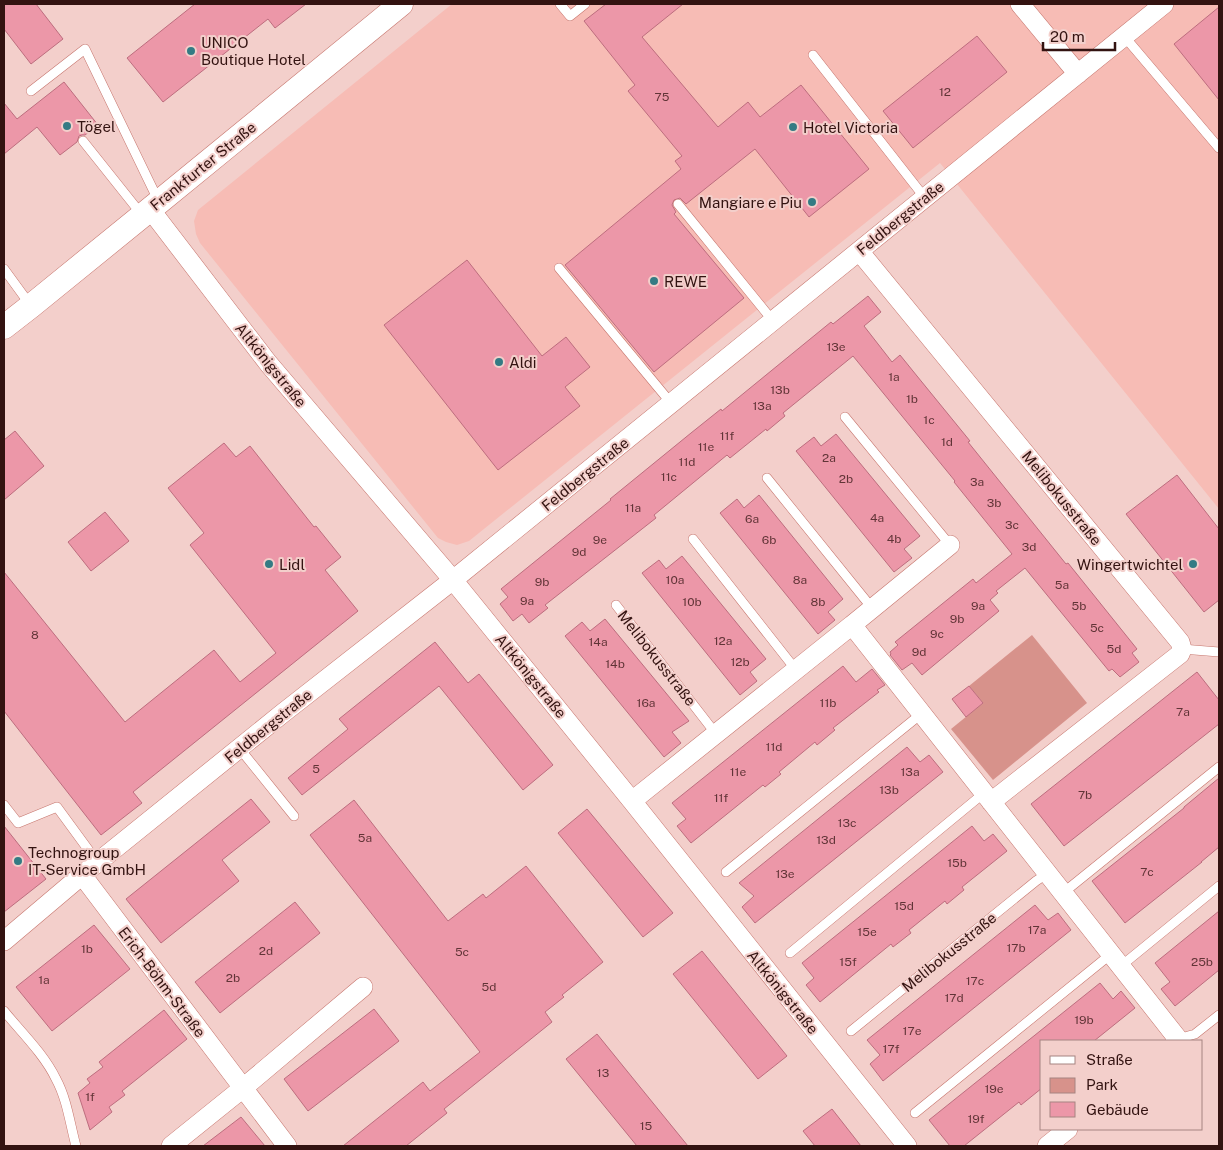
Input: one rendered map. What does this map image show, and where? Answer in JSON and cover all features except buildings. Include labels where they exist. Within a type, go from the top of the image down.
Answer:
[{"type":"street","name":"Frankfurter Straße","points":[[4,327],[401,4]]},
{"type":"street","points":[[1020,4],[1078,74]]},
{"type":"street","name":"Feldbergstraße","points":[[4,941],[82,875],[672,404],[1164,4]]},
{"type":"street","name":"Altkönigstraße","points":[[150,209],[268,363],[453,580],[632,802],[901,1144]]},
{"type":"street","name":"Melibokusstraße","points":[[859,251],[1180,642],[1182,649]]},
{"type":"street","points":[[632,802],[950,546]]},
{"type":"street","points":[[852,625],[1116,960],[1176,1040]]},
{"type":"street","points":[[988,797],[1180,654],[1182,649]]},
{"type":"street","name":"Erich-Böhm-Straße","points":[[82,875],[287,1146]]},
{"type":"street","points":[[171,1146],[363,988]]},
{"type":"street","points":[[1047,1146],[1067,1130]]},
{"type":"lane","points":[[560,4],[570,16],[585,4]]},
{"type":"lane","points":[[1124,36],[1219,148]]},
{"type":"lane","points":[[31,91],[85,50],[150,209]]},
{"type":"lane","points":[[813,55],[925,198]]},
{"type":"lane","points":[[83,142],[150,209]]},
{"type":"lane","points":[[678,204],[773,321]]},
{"type":"lane","points":[[559,268],[672,404]]},
{"type":"lane","points":[[4,269],[31,306]]},
{"type":"lane","points":[[846,417],[950,546]]},
{"type":"lane","points":[[767,478],[872,608]]},
{"type":"lane","points":[[692,540],[796,670]]},
{"type":"lane","name":"Melibokusstraße","points":[[616,606],[716,734]]},
{"type":"lane","points":[[1182,649],[1219,652]]},
{"type":"lane","points":[[726,872],[921,714]]},
{"type":"lane","points":[[240,748],[294,816]]},
{"type":"lane","points":[[1063,893],[1219,767]]},
{"type":"lane","points":[[790,953],[988,797]]},
{"type":"lane","points":[[4,805],[18,823],[57,807],[98,863]]},
{"type":"lane","name":"Melibokusstraße","points":[[851,1031],[1048,873]]},
{"type":"lane","points":[[915,1113],[1116,960],[1219,886]]},
{"type":"lane","points":[[4,1011],[48,1063],[57,1080],[64,1100],[76,1146]]},
{"type":"lane","points":[[1176,1040],[1195,1034],[1219,1015]]},
{"type":"shaded area","points":[[452,4],[1219,4],[1219,509],[940,163],[469,541],[457,545],[438,538],[200,243],[194,221],[198,210]]},
{"type":"green space","points":[[1032,635],[1087,703],[993,780],[951,729],[983,703],[969,686]]},
{"type":"place","name":"UNICO Boutique Hotel","points":[[191,51]]},
{"type":"place","name":"Tögel","points":[[67,126]]},
{"type":"place","name":"Hotel Victoria","points":[[793,127]]},
{"type":"place","name":"Mangiare e Piu","points":[[812,202]]},
{"type":"place","name":"REWE","points":[[654,281]]},
{"type":"place","name":"Aldi","points":[[499,362]]},
{"type":"place","name":"Lidl","points":[[269,564]]},
{"type":"place","name":"Wingertwichtel","points":[[1193,564]]},
{"type":"place","name":"Technogroup IT-Service GmbH","points":[[18,861]]}]
